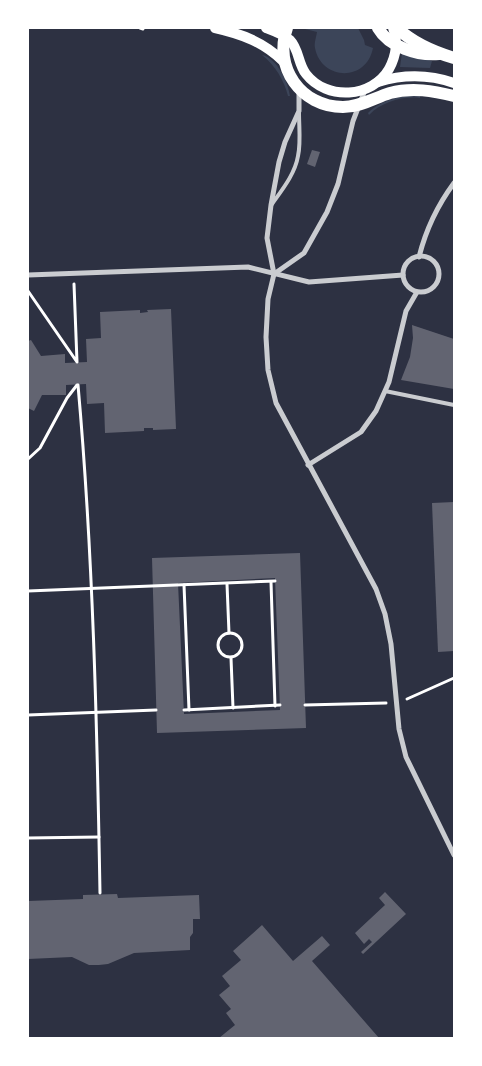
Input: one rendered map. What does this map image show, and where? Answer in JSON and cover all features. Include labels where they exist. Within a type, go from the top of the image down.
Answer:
[{"type":"main road","points":[[215,28],[234,32],[255,40],[269,48],[284,61]]},
{"type":"main road","points":[[266,28],[285,32],[294,46],[298,61],[307,75],[320,86],[330,91],[352,92],[397,77],[418,75],[454,83]]},
{"type":"main road","points":[[378,28],[384,37],[396,44],[424,54],[439,54]]},
{"type":"main road","points":[[371,86],[384,76],[390,67],[396,44],[395,28]]},
{"type":"main road","points":[[395,28],[439,54],[454,58]]},
{"type":"main road","points":[[285,32],[282,48],[287,71],[297,85],[314,100],[342,107],[358,105],[404,90],[426,90],[454,96]]},
{"type":"street","points":[[297,85],[300,97],[299,111],[285,142],[279,162],[267,238],[274,274],[268,299],[266,337],[268,370],[276,403],[376,589],[385,614],[391,644],[399,729],[406,757],[454,855]]},
{"type":"street","points":[[274,274],[304,253],[326,212],[338,184],[358,105],[371,86]]},
{"type":"street","points":[[419,257],[425,234],[436,210],[454,183]]},
{"type":"street","points":[[419,257],[434,262],[438,272],[438,278],[428,291],[417,292],[407,286],[403,275],[409,261],[419,257]]},
{"type":"street","points":[[28,275],[248,267],[309,282],[403,275]]},
{"type":"street","points":[[308,464],[361,432],[376,411],[389,382],[406,312],[417,292]]},
{"type":"lane","points":[[271,205],[295,168],[298,156],[299,111]]},
{"type":"lane","points":[[385,391],[454,405]]},
{"type":"path","points":[[28,291],[77,362],[73,273]]},
{"type":"path","points":[[28,459],[40,448],[67,398],[78,385],[87,485],[92,589],[97,711],[100,893]]},
{"type":"path","points":[[28,591],[273,582],[278,706],[184,710]]},
{"type":"path","points":[[227,584],[229,633]]},
{"type":"path","points":[[184,585],[189,710]]},
{"type":"path","points":[[229,633],[234,633],[240,638],[242,646],[238,654],[231,658],[223,656],[217,646],[219,638],[229,633]]},
{"type":"path","points":[[231,658],[233,708]]},
{"type":"path","points":[[305,705],[396,703],[417,696],[454,678]]},
{"type":"path","points":[[28,715],[156,710]]},
{"type":"path","points":[[28,838],[99,837]]},
{"type":"shaded area","points":[[358,28],[365,45],[373,48],[369,59],[362,67],[353,72],[334,71],[319,59],[315,46],[317,32],[305,29]]},
{"type":"shaded area","points":[[402,53],[432,61],[430,68],[400,67]]},
{"type":"shaded area","points":[[262,55],[272,61],[281,71],[290,96],[288,96],[278,73]]},
{"type":"shaded area","points":[[420,95],[420,98],[406,98],[386,103],[369,115],[368,113],[386,101]]},
{"type":"building","points":[[312,150],[320,152],[315,167],[307,164]]},
{"type":"building","points":[[171,309],[176,429],[153,430],[153,428],[144,428],[144,431],[105,433],[104,403],[87,404],[86,384],[66,385],[66,395],[42,395],[34,411],[28,408],[28,341],[31,340],[41,356],[65,354],[65,363],[87,362],[86,339],[101,338],[100,312],[140,310],[140,313],[148,312],[147,310]]},
{"type":"building","points":[[412,325],[454,339],[454,389],[401,380],[410,357],[413,338]]},
{"type":"building","points":[[454,502],[454,651],[438,652],[432,503]]},
{"type":"building","points":[[300,553],[306,728],[157,733],[152,558]],"holes":[[[275,578],[280,710],[184,714],[178,583]]]},
{"type":"building","points":[[385,892],[406,914],[363,954],[361,952],[372,942],[369,939],[364,944],[355,933],[385,905],[379,898]]},
{"type":"building","points":[[117,894],[118,898],[199,895],[200,919],[193,919],[190,950],[134,953],[108,964],[99,965],[89,965],[72,957],[28,959],[28,901],[83,899],[83,895]]},
{"type":"building","points":[[262,925],[293,961],[322,936],[330,945],[312,961],[379,1038],[219,1038],[235,1025],[226,1013],[231,1009],[219,995],[230,986],[222,976],[241,960],[233,951]]}]
